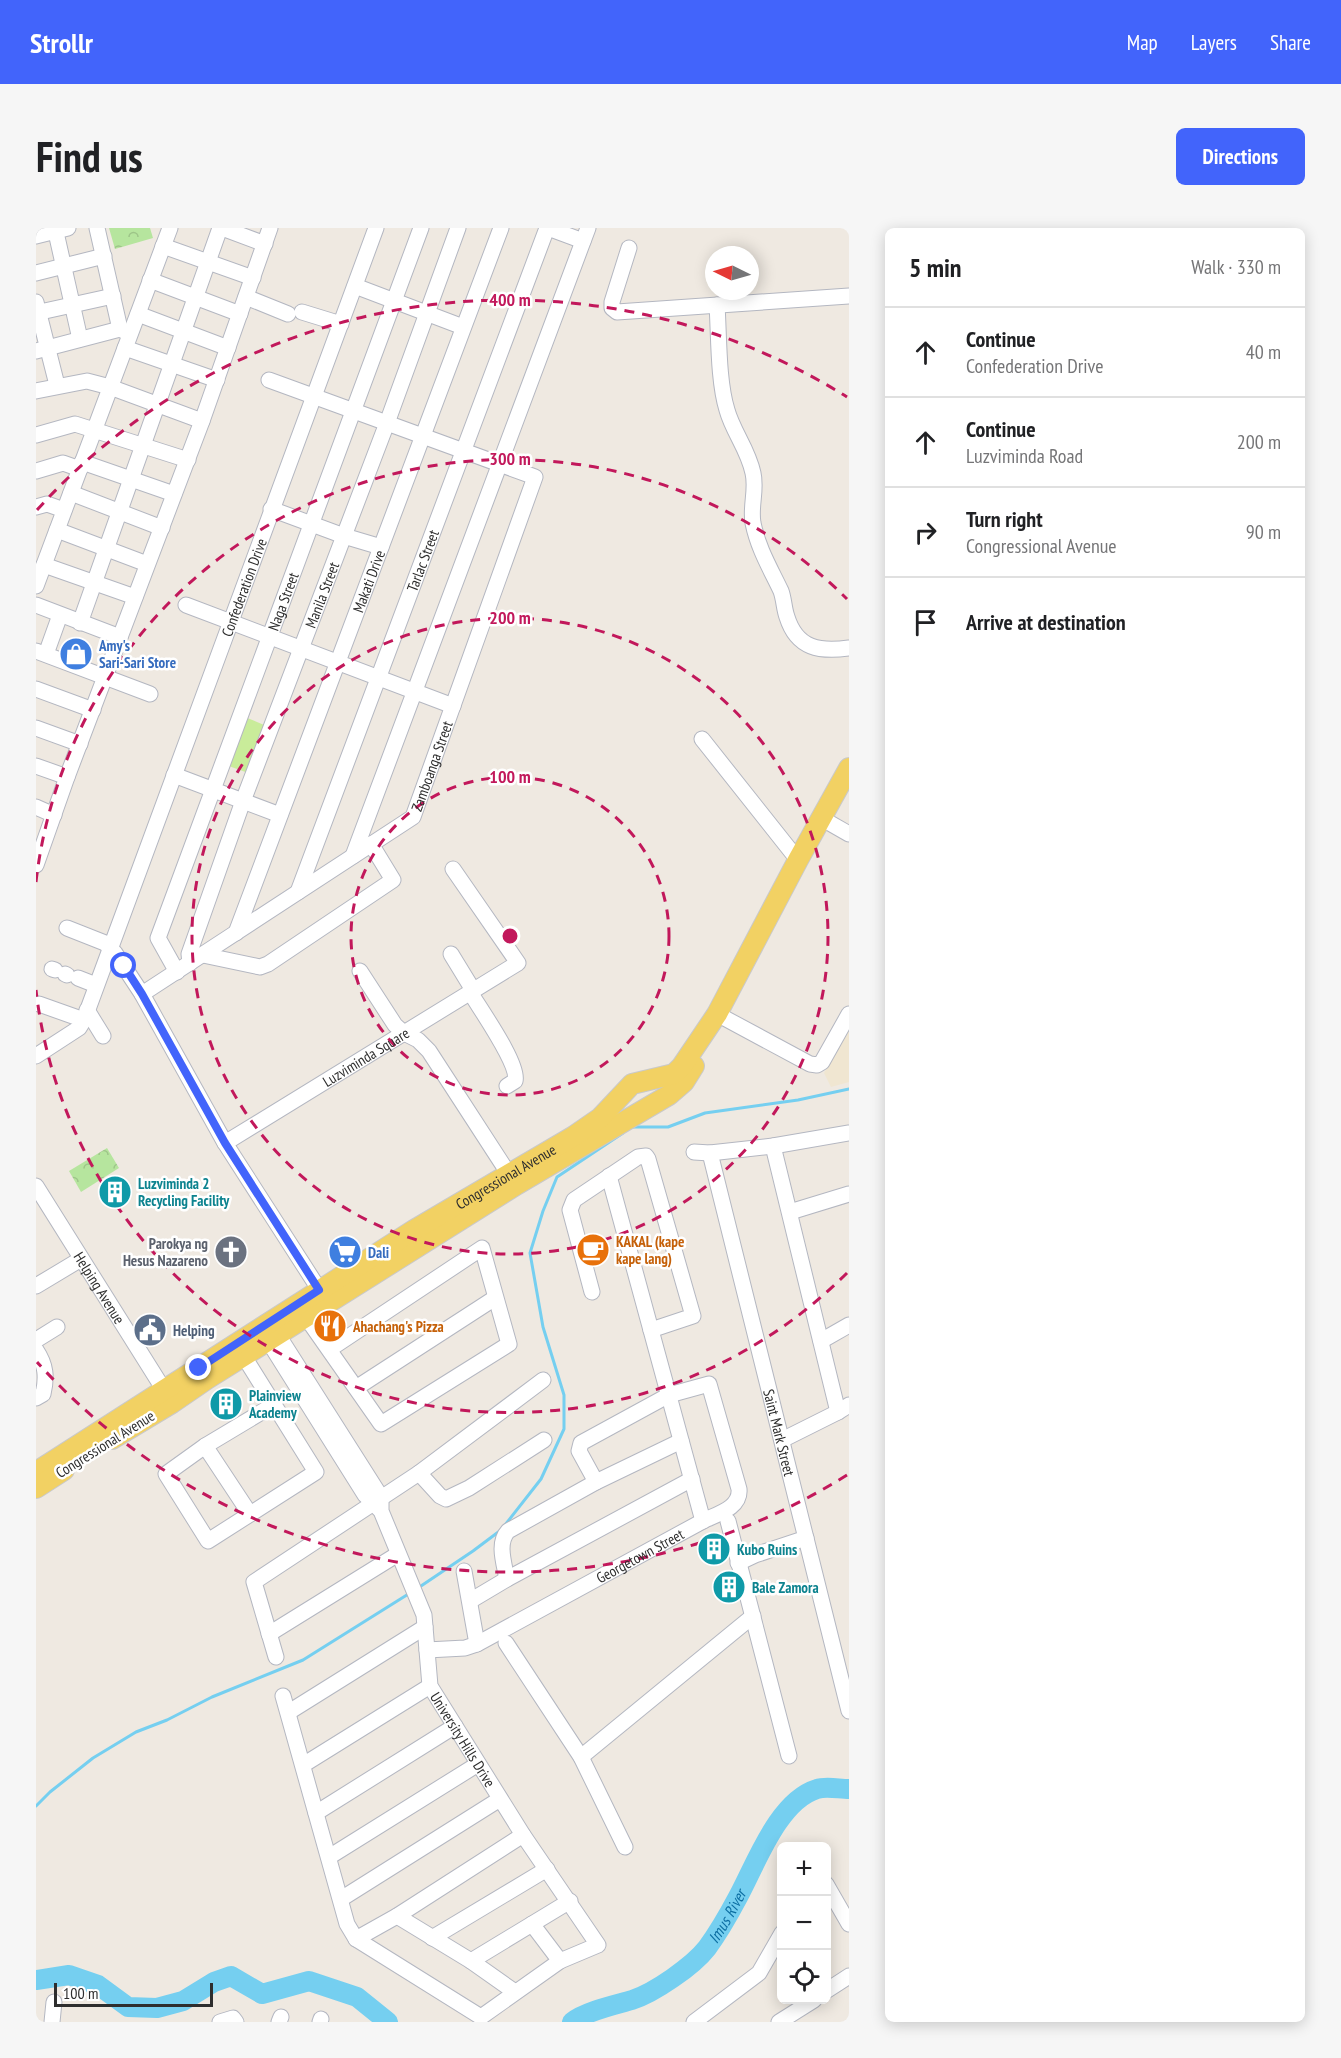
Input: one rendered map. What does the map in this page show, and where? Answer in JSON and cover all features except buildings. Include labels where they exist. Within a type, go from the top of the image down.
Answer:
[{"type":"main road","name":"Congressional Avenue","points":[[512,1179],[669,1095],[684,1082],[826,821],[849,768]]},
{"type":"main road","name":"Congressional Avenue","points":[[36,1488],[168,1396],[323,1296],[512,1179],[600,1118],[632,1084],[674,1074],[721,1016],[798,860],[849,792]]},
{"type":"main road","name":"Congressional Avenue","points":[[269,1332],[306,1317],[323,1296]]},
{"type":"main road","name":"Congressional Avenue","points":[[36,1472],[168,1396]]},
{"type":"street","points":[[97,228],[125,337]]},
{"type":"street","points":[[36,586],[42,559],[57,530],[81,466],[110,387],[125,337],[138,314],[170,228]]},
{"type":"street","points":[[80,622],[221,228],[265,244]]},
{"type":"street","points":[[36,865],[67,777],[188,460],[270,228]]},
{"type":"street","name":"Confederation Drive","points":[[86,1015],[376,228]]},
{"type":"street","name":"Naga Street","points":[[190,963],[158,938],[421,228]]},
{"type":"street","name":"Manila Street","points":[[190,963],[189,954],[243,801],[387,423],[458,228]]},
{"type":"street","name":"Makati Drive","points":[[236,933],[501,228]]},
{"type":"street","points":[[353,856],[586,235],[548,228]]},
{"type":"street","name":"Tarlac Street","points":[[298,892],[548,228]]},
{"type":"street","points":[[36,236],[60,229],[63,265],[80,339]]},
{"type":"street","points":[[163,246],[253,278]]},
{"type":"street","points":[[629,248],[612,302],[612,308],[617,312],[849,296]]},
{"type":"street","points":[[36,273],[104,256]]},
{"type":"street","points":[[150,280],[240,314]]},
{"type":"street","points":[[355,286],[463,327]]},
{"type":"street","points":[[57,385],[42,349],[37,309],[72,305],[113,296]]},
{"type":"street","points":[[246,297],[295,313],[341,324]]},
{"type":"street","points":[[717,305],[727,410],[735,431],[747,450],[753,475],[753,523],[762,555],[782,593],[791,628],[804,642],[815,649],[849,648]]},
{"type":"street","points":[[138,314],[228,348]]},
{"type":"street","points":[[42,349],[80,339],[125,337],[172,364],[217,380]]},
{"type":"street","points":[[269,380],[500,464]]},
{"type":"street","points":[[36,391],[57,385],[87,381],[110,387],[202,421]]},
{"type":"street","points":[[36,435],[75,424],[188,460]]},
{"type":"street","points":[[36,471],[63,463],[81,466],[174,494]]},
{"type":"street","name":"Zamboanga Street","points":[[142,994],[413,817],[535,477],[500,464]]},
{"type":"street","points":[[70,493],[162,528]]},
{"type":"street","points":[[36,507],[47,504],[64,510]]},
{"type":"street","points":[[271,509],[311,525],[381,547]]},
{"type":"street","points":[[57,530],[147,564]]},
{"type":"street","points":[[42,559],[94,584],[135,597]]},
{"type":"street","points":[[36,605],[120,637]]},
{"type":"street","points":[[186,605],[453,706]]},
{"type":"street","points":[[60,615],[41,652],[150,694]]},
{"type":"street","points":[[36,689],[93,710]]},
{"type":"street","points":[[36,728],[80,744]]},
{"type":"street","points":[[702,739],[798,860]]},
{"type":"street","points":[[36,766],[67,777]]},
{"type":"street","points":[[174,775],[280,815]]},
{"type":"street","points":[[36,807],[54,815]]},
{"type":"street","points":[[826,821],[849,834]]},
{"type":"street","points":[[190,963],[260,967],[268,964],[393,880],[371,844]]},
{"type":"street","points":[[360,971],[395,1025],[404,1033],[518,963],[453,869]]},
{"type":"street","points":[[67,928],[105,943],[110,948],[142,994],[225,1143],[323,1296]]},
{"type":"street","points":[[451,954],[507,1053],[516,1074],[515,1081],[507,1086]]},
{"type":"street","points":[[63,973],[96,985]]},
{"type":"street","points":[[39,1004],[86,1015],[103,1036]]},
{"type":"street","points":[[721,1016],[810,1064],[817,1065],[822,1062],[849,1014]]},
{"type":"street","points":[[36,1056],[78,1028],[86,1015]]},
{"type":"street","name":"Luzviminda Square","points":[[225,1143],[404,1033],[418,1040],[429,1051],[512,1179]]},
{"type":"street","points":[[694,1152],[710,1153],[773,1146],[849,1133]]},
{"type":"street","points":[[773,1146],[821,1341],[844,1408],[782,1440]]},
{"type":"street","name":"Saint Mark Street","points":[[710,1153],[806,1538],[842,1653],[849,1711]]},
{"type":"street","points":[[592,1292],[570,1204],[638,1157],[646,1156],[693,1316],[651,1330]]},
{"type":"street","points":[[609,1176],[703,1521]]},
{"type":"street","name":"Helping Avenue","points":[[36,1186],[168,1396]]},
{"type":"street","points":[[789,1212],[849,1194]]},
{"type":"street","points":[[306,1317],[381,1424],[509,1344],[482,1248],[330,1349]]},
{"type":"street","points":[[36,1286],[81,1259]]},
{"type":"street","points":[[356,1388],[495,1298]]},
{"type":"street","points":[[821,1341],[849,1325]]},
{"type":"street","points":[[36,1340],[57,1327]]},
{"type":"street","name":"University Hills Drive","points":[[269,1332],[378,1504],[419,1600],[425,1627],[430,1686],[500,1799],[598,1945],[560,1961]]},
{"type":"street","points":[[36,1350],[43,1361],[46,1379],[43,1394],[36,1398]]},
{"type":"street","points":[[240,1350],[275,1404],[316,1472],[208,1541],[166,1474],[205,1446],[275,1404]]},
{"type":"street","points":[[276,1657],[254,1582],[378,1504],[543,1380]]},
{"type":"street","name":"Georgetown Street","points":[[427,1650],[465,1648],[477,1644],[734,1506],[740,1495],[709,1383],[669,1395]]},
{"type":"street","points":[[596,1482],[579,1451],[581,1443],[669,1395]]},
{"type":"street","points":[[419,1473],[440,1496],[446,1499],[469,1488],[544,1440]]},
{"type":"street","points":[[507,1579],[501,1544],[508,1531],[596,1482],[681,1441]]},
{"type":"street","points":[[205,1446],[250,1514]]},
{"type":"street","points":[[470,1600],[692,1479]]},
{"type":"street","points":[[728,1521],[789,1756]]},
{"type":"street","points":[[738,1563],[806,1538]]},
{"type":"street","points":[[269,1634],[398,1554]]},
{"type":"street","points":[[464,1571],[477,1644]]},
{"type":"street","points":[[581,1757],[753,1616]]},
{"type":"street","points":[[289,1712],[425,1627]]},
{"type":"street","points":[[506,1643],[581,1757],[625,1847]]},
{"type":"street","points":[[303,1765],[430,1686]]},
{"type":"street","points":[[283,1696],[347,1924],[356,1938],[481,2017],[560,1961],[532,1924]]},
{"type":"street","points":[[316,1814],[455,1726]]},
{"type":"street","points":[[329,1857],[478,1764]]},
{"type":"street","points":[[340,1899],[500,1799]]},
{"type":"street","points":[[356,1938],[397,1916],[523,1834]]},
{"type":"street","points":[[432,1938],[547,1869]]},
{"type":"street","points":[[831,1893],[849,1924]]},
{"type":"street","points":[[471,1961],[570,1901]]},
{"type":"street","points":[[397,1916],[471,1961],[515,1992]]},
{"type":"street","points":[[694,2022],[759,1973],[777,1942]]},
{"type":"street","points":[[831,1988],[849,1976]]},
{"type":"street","points":[[54,2002],[57,2021]]},
{"type":"street","points":[[780,2022],[808,2004]]},
{"type":"street","points":[[220,2022],[232,2018],[236,2022]]},
{"type":"shaded area","points":[[849,1030],[849,1082],[831,1087],[824,1073]]},
{"type":"green space","points":[[109,228],[150,228],[153,238],[115,249]]},
{"type":"green space","points":[[245,717],[269,727],[251,774],[226,765]]},
{"type":"green space","points":[[107,1148],[119,1168],[81,1192],[69,1171]]},
{"type":"waterway","points":[[633,1127],[668,1127],[705,1113],[798,1100],[849,1089]]},
{"type":"waterway","points":[[505,1525],[541,1479],[564,1429],[564,1395],[543,1327],[530,1253],[543,1211],[557,1177],[623,1133]]},
{"type":"waterway","points":[[418,1588],[501,1530]]},
{"type":"waterway","points":[[36,1806],[93,1758],[136,1732],[167,1720],[212,1697],[303,1660],[410,1593]]},
{"type":"waterway","name":"Imus River","points":[[572,2022],[593,2012],[641,1996],[683,1971],[701,1955],[719,1930],[770,1835],[791,1806],[803,1796],[817,1789],[849,1789]]},
{"type":"waterway","name":"Imus River","points":[[36,1980],[69,1975],[98,1985],[128,2007],[157,2008],[183,2001],[214,1982],[231,1976],[262,1994],[309,1981],[357,1997],[388,2022]]},
{"type":"place","name":"Amy's Sari-Sari Store","points":[[76,654]]},
{"type":"place","name":"Luzviminda 2 Recycling Facility","points":[[115,1192]]},
{"type":"place","name":"KAKAL (kape kape lang)","points":[[593,1250]]},
{"type":"place","name":"Parokya ng Hesus Nazareno","points":[[231,1252]]},
{"type":"place","name":"Dali","points":[[345,1252]]},
{"type":"place","name":"Ahachang's Pizza","points":[[330,1326]]},
{"type":"place","name":"Helping","points":[[150,1330]]},
{"type":"place","name":"Plainview Academy","points":[[226,1404]]},
{"type":"place","name":"Kubo Ruins","points":[[714,1549]]},
{"type":"place","name":"Bale Zamora","points":[[729,1587]]},
{"type":"route","points":[[124,966],[160,1025],[225,1143],[319,1290],[199,1368]]}]
